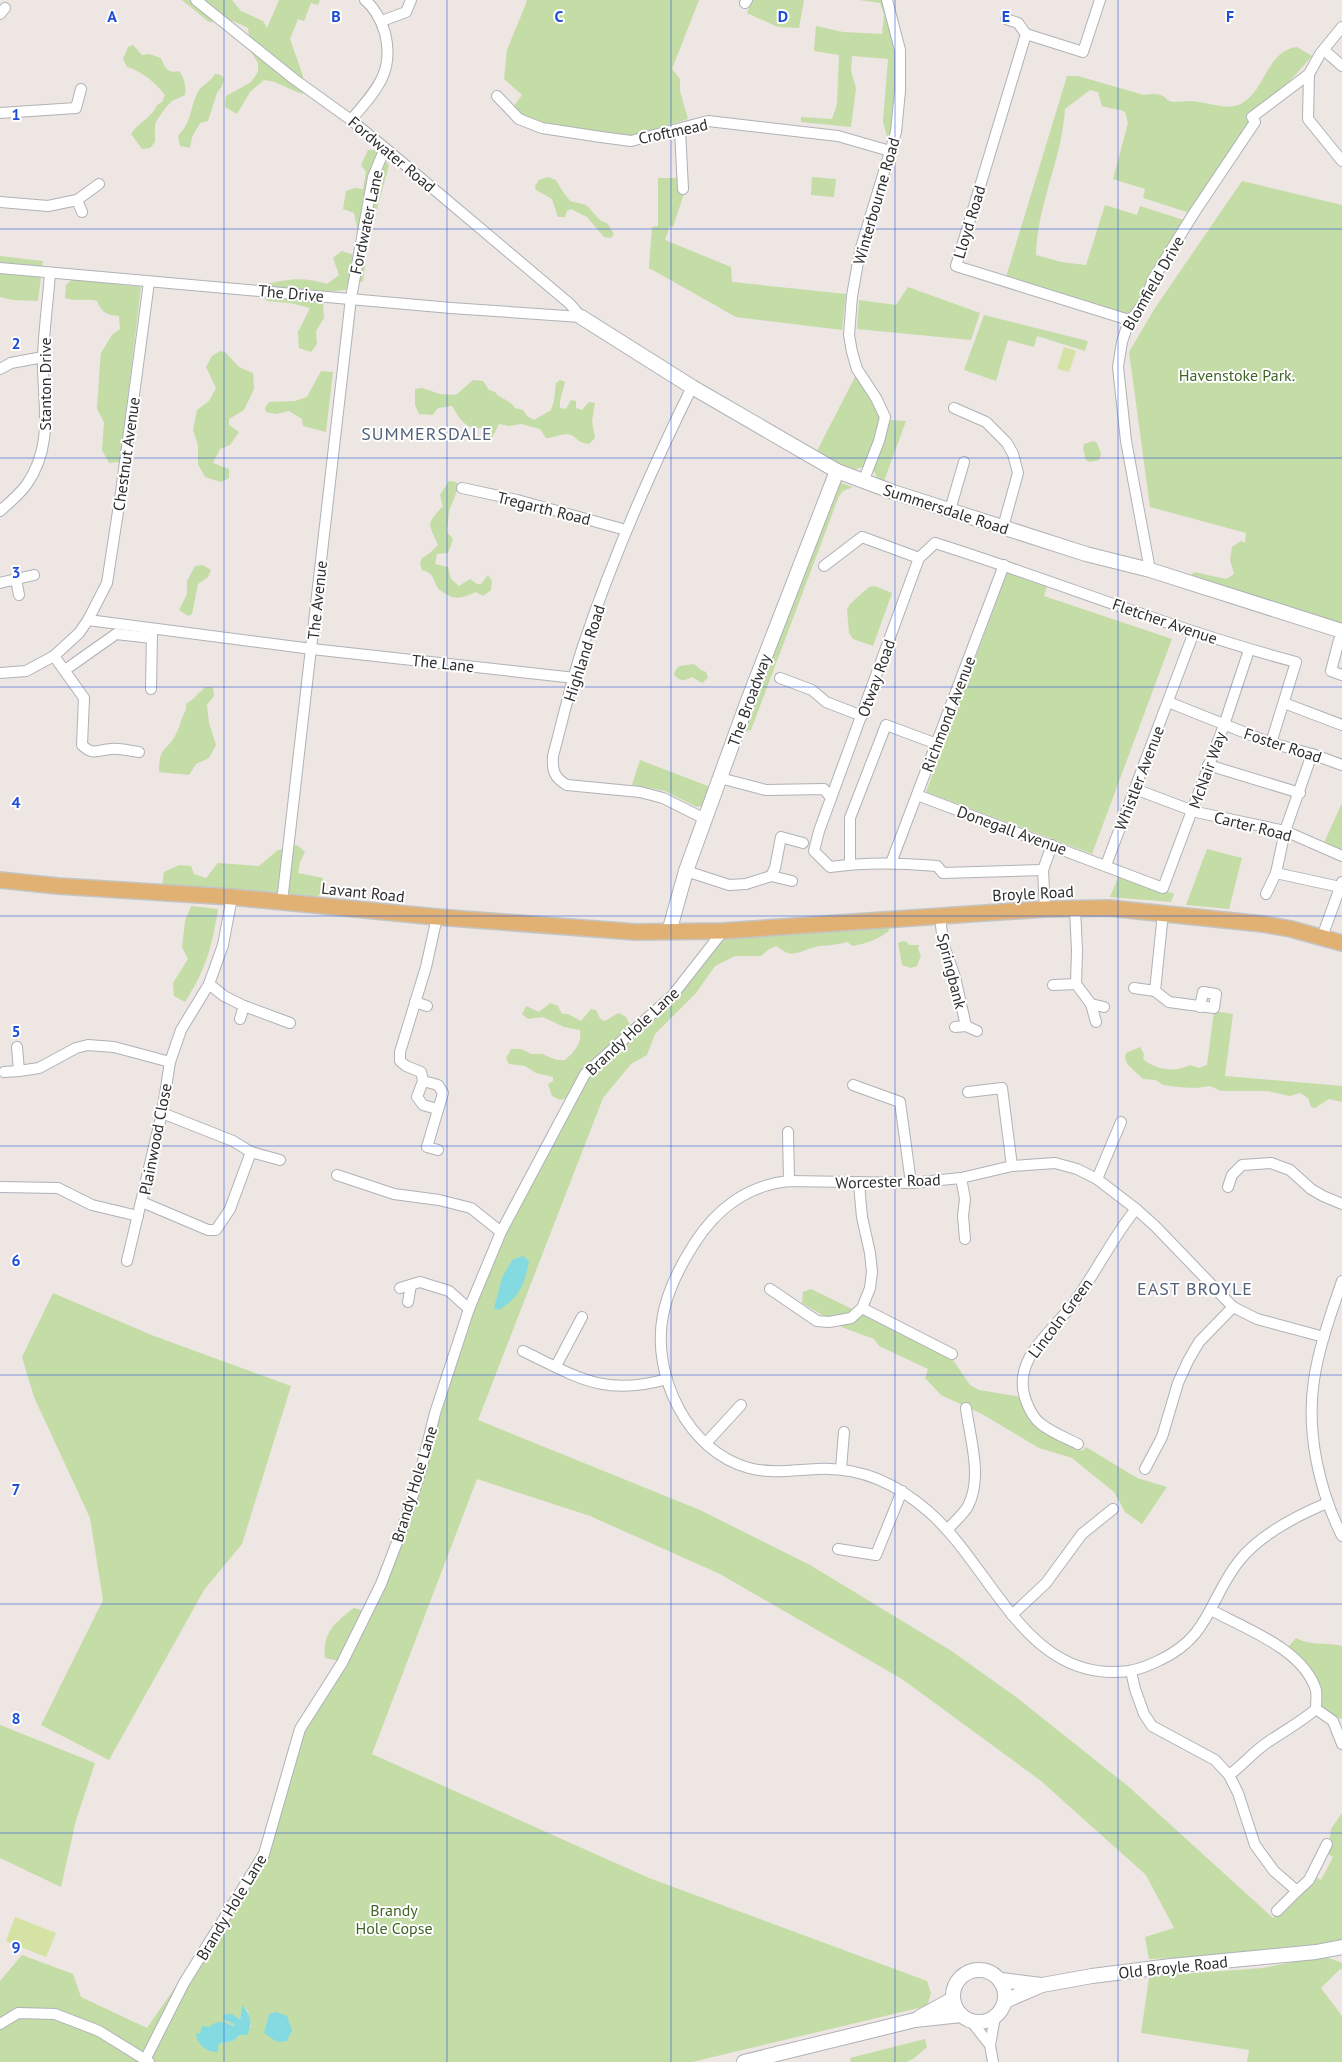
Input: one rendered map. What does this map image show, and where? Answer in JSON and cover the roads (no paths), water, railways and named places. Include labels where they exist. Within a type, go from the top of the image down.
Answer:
[{"type":"main road","name":"Lavant Road","points":[[0,880],[232,897],[575,928],[669,932],[723,931]]},
{"type":"main road","name":"Broyle Road","points":[[723,931],[1044,909],[1109,908],[1263,924],[1342,942]]},
{"type":"street","name":"Fordwater Road","points":[[196,0],[294,78],[351,120],[565,300],[581,317]]},
{"type":"street","points":[[351,120],[374,92],[385,70],[389,50],[382,21],[372,5],[366,0]]},
{"type":"street","points":[[382,21],[406,12],[412,0]]},
{"type":"street","name":"Winterbourne Road","points":[[863,482],[879,441],[885,417],[858,369],[849,335],[852,296],[864,234],[896,132],[900,82],[900,50],[887,0]]},
{"type":"street","points":[[1006,19],[1018,23],[1026,34],[1083,52],[1100,0]]},
{"type":"street","points":[[1342,27],[1324,50],[1309,74],[1308,119],[1342,161]]},
{"type":"street","name":"Lloyd Road","points":[[1026,34],[956,266],[1129,320]]},
{"type":"street","points":[[1324,50],[1342,66]]},
{"type":"street","name":"Blomfield Drive","points":[[1150,570],[1126,440],[1118,367],[1122,342],[1129,320],[1136,315],[1146,299],[1153,279],[1194,213],[1255,122],[1252,117],[1309,74]]},
{"type":"street","points":[[0,113],[76,108],[81,89]]},
{"type":"street","name":"Croftmead","points":[[497,96],[519,119],[542,128],[631,141],[680,130],[708,121],[838,136],[890,151]]},
{"type":"street","points":[[680,130],[683,189]]},
{"type":"street","name":"Fordwater Lane","points":[[351,298],[373,177],[385,148]]},
{"type":"street","points":[[0,202],[48,206],[77,200],[99,184]]},
{"type":"street","points":[[77,200],[82,212]]},
{"type":"street","name":"The Drive","points":[[0,268],[451,308],[581,317]]},
{"type":"street","name":"Stanton Drive","points":[[0,511],[26,486],[38,465],[45,438],[47,410],[43,357],[50,273]]},
{"type":"street","name":"Chestnut Avenue","points":[[0,673],[26,671],[54,656],[79,632],[88,620],[107,583],[149,282]]},
{"type":"street","name":"The Avenue","points":[[282,902],[351,298]]},
{"type":"street","name":"Summersdale Road","points":[[581,317],[692,388],[836,471],[863,482],[1086,554],[1150,570],[1341,636]]},
{"type":"street","points":[[0,369],[11,364],[43,357]]},
{"type":"street","name":"Highland Road","points":[[692,388],[656,461],[626,530],[583,647],[553,756],[552,769],[558,780],[567,785],[640,792],[663,798],[705,820]]},
{"type":"street","points":[[954,408],[986,422],[1007,443],[1013,454],[1018,473],[1003,527]]},
{"type":"street","points":[[950,510],[964,462]]},
{"type":"street","name":"The Broadway","points":[[669,932],[686,872],[720,778],[836,471]]},
{"type":"street","name":"Tregarth Road","points":[[465,492],[516,500],[626,530]]},
{"type":"street","points":[[824,566],[862,537],[919,558]]},
{"type":"street","name":"Fletcher Avenue","points":[[919,558],[935,543],[1004,565],[1194,632],[1249,650],[1296,662],[1284,702]]},
{"type":"street","name":"Otway Road","points":[[919,558],[819,831],[814,851],[830,867],[891,862],[937,866],[943,873],[1043,870]]},
{"type":"street","name":"Richmond Avenue","points":[[891,862],[938,744],[1004,565]]},
{"type":"street","points":[[0,582],[34,574]]},
{"type":"street","points":[[16,579],[19,595]]},
{"type":"street","points":[[88,620],[152,633],[312,649]]},
{"type":"street","name":"Whistler Avenue","points":[[1106,866],[1194,632]]},
{"type":"street","points":[[65,670],[116,634],[152,633]]},
{"type":"street","points":[[151,689],[152,633]]},
{"type":"street","points":[[1341,636],[1331,671],[1342,675]]},
{"type":"street","name":"The Lane","points":[[312,649],[575,678]]},
{"type":"street","name":"McNair Way","points":[[1106,866],[1163,888],[1224,725],[1249,650]]},
{"type":"street","points":[[54,656],[84,698],[82,745],[87,750],[100,752],[111,749],[139,752]]},
{"type":"street","points":[[780,678],[812,690],[826,702],[862,716]]},
{"type":"street","name":"Foster Road","points":[[1168,702],[1271,743],[1312,754],[1342,765]]},
{"type":"street","points":[[1271,743],[1284,702],[1342,725]]},
{"type":"street","points":[[850,864],[850,818],[886,725],[938,744]]},
{"type":"street","points":[[1266,894],[1276,873],[1285,831],[1300,793],[1312,754]]},
{"type":"street","points":[[1208,766],[1300,793]]},
{"type":"street","points":[[720,778],[766,790],[824,789],[831,798]]},
{"type":"street","name":"Carter Road","points":[[1135,789],[1192,810],[1285,831],[1342,856]]},
{"type":"street","name":"Donegall Avenue","points":[[917,795],[1106,866]]},
{"type":"street","points":[[771,876],[775,868],[781,837],[803,843]]},
{"type":"street","points":[[1044,909],[1043,870],[1052,845]]},
{"type":"street","points":[[686,872],[729,885],[746,884],[771,876],[792,880]]},
{"type":"street","points":[[1276,873],[1341,884],[1322,937]]},
{"type":"street","name":"Plainwood Close","points":[[127,1261],[162,1113],[170,1062],[181,1030],[208,984],[223,945],[232,897]]},
{"type":"street","points":[[1074,908],[1076,984],[1091,1004],[1096,1022]]},
{"type":"street","points":[[1155,990],[1163,913]]},
{"type":"street","name":"Springbank","points":[[940,916],[943,943],[955,977],[966,1026]]},
{"type":"street","points":[[437,917],[426,967],[400,1052],[400,1061],[406,1066],[421,1072],[423,1081],[417,1097],[424,1105],[437,1110]]},
{"type":"street","name":"Brandy Hole Lane","points":[[147,2061],[184,1983],[264,1854],[300,1729],[342,1663],[381,1584],[404,1524],[445,1382],[469,1308],[502,1232],[585,1074],[672,996],[723,931]]},
{"type":"street","points":[[208,984],[224,996],[244,1006],[290,1023]]},
{"type":"street","points":[[1053,985],[1076,984]]},
{"type":"street","points":[[1134,988],[1155,990],[1170,1002],[1200,1007]]},
{"type":"street","points":[[415,1002],[427,1006]]},
{"type":"street","points":[[1091,1004],[1104,1007]]},
{"type":"street","points":[[240,1019],[244,1006]]},
{"type":"street","name":"Springbank","points":[[954,1027],[966,1026],[977,1031]]},
{"type":"street","name":"Plainwood Close","points":[[4,1072],[39,1068],[76,1048],[88,1045],[114,1046],[170,1062]]},
{"type":"street","points":[[17,1047],[19,1071]]},
{"type":"street","points":[[423,1081],[438,1085],[443,1093],[427,1147],[438,1150]]},
{"type":"street","points":[[853,1085],[900,1102],[911,1183]]},
{"type":"street","points":[[968,1092],[1002,1088],[1012,1166]]},
{"type":"street","points":[[162,1113],[233,1141],[251,1152],[280,1160]]},
{"type":"street","points":[[1097,1179],[1121,1122]]},
{"type":"street","points":[[788,1132],[789,1181]]},
{"type":"street","points":[[142,1202],[208,1230],[216,1230],[230,1209],[251,1152]]},
{"type":"street","name":"Worcester Road","points":[[1324,1337],[1257,1319],[1233,1307],[1155,1226],[1136,1209],[1097,1179],[1077,1169],[1055,1163],[1012,1166],[961,1178],[911,1183],[859,1184],[789,1181],[763,1186],[738,1198],[708,1225],[689,1252],[672,1284],[662,1317],[662,1344],[667,1379],[680,1411],[688,1424],[706,1443],[731,1462],[766,1472],[841,1469],[870,1475],[902,1491],[930,1512],[947,1530],[970,1557],[1012,1615],[1041,1645],[1066,1663],[1098,1672],[1131,1671],[1149,1665],[1182,1648],[1195,1635],[1238,1562],[1248,1551],[1300,1514],[1327,1503]]},
{"type":"street","points":[[1228,1187],[1232,1175],[1242,1165],[1271,1163],[1290,1170],[1312,1189],[1342,1204]]},
{"type":"street","points":[[337,1176],[394,1194],[439,1200],[471,1208],[502,1232]]},
{"type":"street","points":[[961,1178],[965,1199],[963,1216],[966,1239]]},
{"type":"street","points":[[770,1289],[817,1321],[829,1322],[851,1318],[862,1308],[870,1288],[872,1272],[862,1217],[859,1184]]},
{"type":"street","name":"Plainwood Close","points":[[0,1187],[58,1188],[92,1205],[138,1216]]},
{"type":"street","name":"Lincoln Green","points":[[1078,1444],[1041,1424],[1034,1416],[1024,1394],[1023,1374],[1031,1353],[1076,1301],[1114,1237],[1136,1209]]},
{"type":"street","points":[[1342,1281],[1324,1337],[1314,1381],[1312,1416],[1314,1446],[1327,1503],[1342,1536]]},
{"type":"street","points":[[400,1288],[420,1282],[449,1291],[469,1308]]},
{"type":"street","points":[[408,1302],[411,1285]]},
{"type":"street","points":[[1145,1469],[1162,1437],[1178,1383],[1188,1361],[1199,1342],[1233,1307]]},
{"type":"street","points":[[862,1308],[952,1354]]},
{"type":"street","points":[[556,1366],[582,1317]]},
{"type":"street","points":[[523,1351],[589,1381],[615,1386],[649,1384],[667,1379]]},
{"type":"street","points":[[706,1443],[741,1405]]},
{"type":"street","points":[[947,1530],[967,1507],[974,1485],[975,1474],[966,1408]]},
{"type":"street","points":[[841,1469],[844,1432]]},
{"type":"street","points":[[838,1549],[876,1555],[902,1491]]},
{"type":"street","points":[[1012,1615],[1046,1583],[1082,1534],[1113,1509]]},
{"type":"street","points":[[1211,1610],[1274,1642],[1289,1653],[1302,1666],[1316,1690],[1316,1709],[1301,1722],[1266,1743],[1244,1764],[1229,1774]]},
{"type":"street","points":[[1131,1671],[1141,1705],[1152,1726],[1215,1760],[1229,1774],[1238,1793],[1255,1845],[1274,1871],[1297,1891]]},
{"type":"street","points":[[1316,1709],[1333,1721],[1342,1744]]},
{"type":"street","points":[[1277,1911],[1309,1880],[1327,1844]]},
{"type":"street","name":"Old Broyle Road","points":[[1005,2001],[1042,1985],[1138,1970],[1304,1953],[1342,1946]]},
{"type":"street","points":[[744,2062],[915,2020],[966,2018],[980,2022],[995,2017],[1001,2011],[1005,2001],[1005,1987],[1001,1980],[986,1970],[970,1971],[957,1982],[953,1990],[954,2005],[966,2018],[990,2045]]},
{"type":"street","name":"Old Broyle Road","points":[[1001,1980],[1042,1985]]},
{"type":"street","points":[[915,2020],[953,1999]]},
{"type":"street","points":[[0,2024],[18,2012],[54,2014],[99,2031],[147,2061]]},
{"type":"street","points":[[993,2062],[990,2045],[995,2017]]},
{"type":"water","points":[[523,1256],[529,1261],[520,1290],[512,1300],[499,1310],[494,1308],[502,1278],[512,1260]]},
{"type":"water","points":[[242,2005],[250,2019],[247,2035],[240,2035],[233,2041],[221,2043],[218,2046],[218,2052],[204,2048],[198,2042],[196,2034],[200,2033],[202,2026],[209,2027],[221,2022],[234,2026],[235,2024],[224,2020],[223,2016],[232,2014],[240,2020]]},
{"type":"water","points":[[276,2012],[287,2016],[292,2030],[287,2041],[277,2042],[264,2033],[269,2014]]},
{"type":"district","name":"SUMMERSDALE","points":[[427,434]]},
{"type":"district","name":"EAST BROYLE","points":[[1195,1289]]},
{"type":"park label","name":"Havenstoke Park.","points":[[1237,375]]},
{"type":"park label","name":"Brandy Hole Copse","points":[[394,1919]]}]
